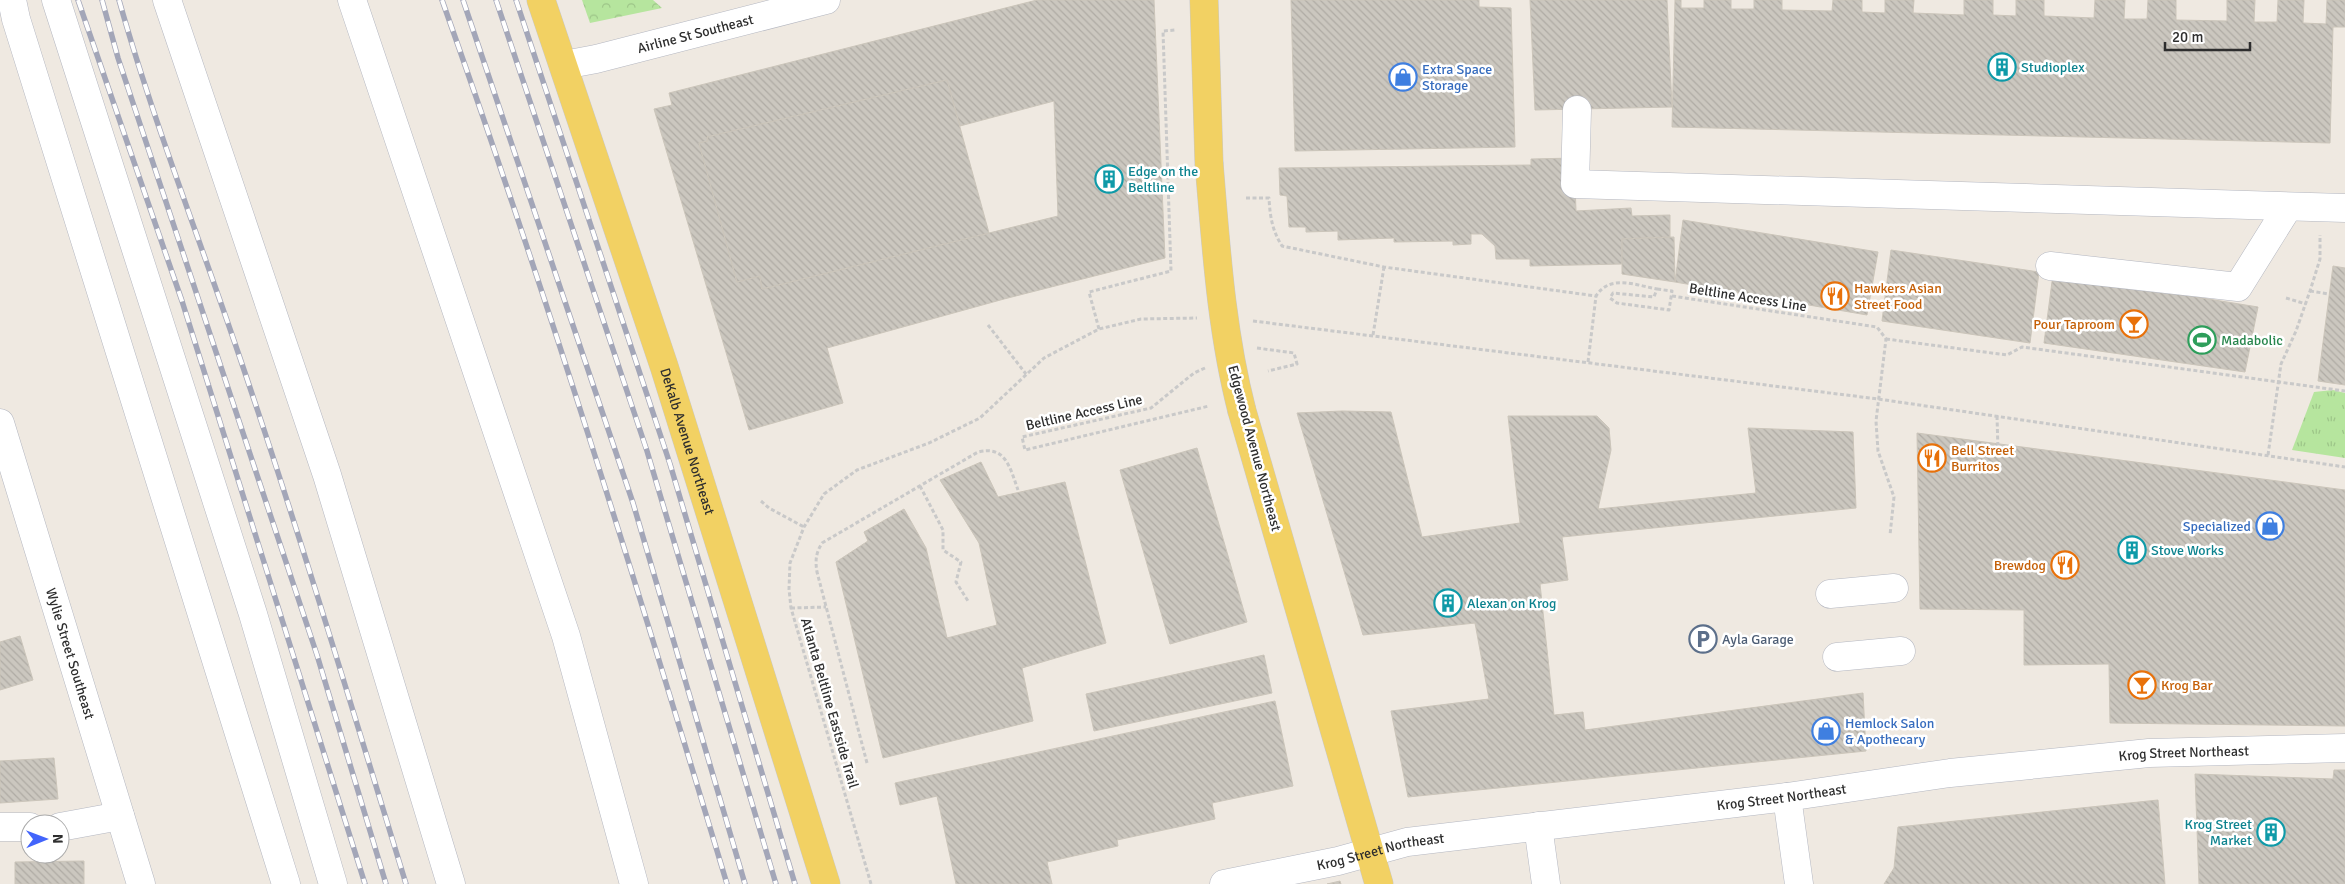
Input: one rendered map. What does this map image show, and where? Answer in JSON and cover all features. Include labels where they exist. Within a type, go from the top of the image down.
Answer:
[{"type":"main road","name":"DeKalb Avenue Northeast","points":[[541,0],[667,375],[826,884]]},
{"type":"main road","name":"Edgewood Avenue Northeast","points":[[1204,0],[1209,163],[1218,281],[1231,359],[1242,411],[1379,884]]},
{"type":"street","points":[[12,0],[16,19],[286,884]]},
{"type":"street","points":[[56,0],[253,614],[332,884]]},
{"type":"street","points":[[167,0],[327,475],[451,884]]},
{"type":"street","points":[[352,0],[566,636],[634,884]]},
{"type":"street","name":"Airline St Southeast","points":[[564,65],[826,0]]},
{"type":"street","points":[[1577,110],[1576,184],[2333,207]]},
{"type":"street","points":[[2050,266],[2238,287],[2288,206]]},
{"type":"street","name":"Wylie Street Southeast","points":[[0,423],[141,884]]},
{"type":"street","points":[[1830,594],[1894,588]]},
{"type":"street","points":[[1838,657],[1901,651]]},
{"type":"street","name":"Krog Street Northeast","points":[[1224,884],[1338,861],[1407,842],[1787,796],[1950,773],[2112,756],[2285,748],[2345,748]]},
{"type":"street","points":[[1787,796],[1799,884]]},
{"type":"street","points":[[70,825],[120,816]]},
{"type":"street","points":[[1538,826],[1546,884]]},
{"type":"street","points":[[0,827],[20,827]]},
{"type":"path","points":[[1099,329],[1089,292],[1171,271],[1163,31],[1175,30]]},
{"type":"path","points":[[1246,198],[1269,198],[1274,234],[1282,246],[1384,267],[1596,296]]},
{"type":"path","points":[[2268,455],[2277,380],[2281,364],[2310,292],[2333,207]]},
{"type":"path","points":[[1373,335],[1384,267]]},
{"type":"path","points":[[1588,363],[1596,296],[1602,287],[1615,282],[1657,289],[1654,297],[1617,292],[1613,293],[1610,298],[1617,303],[1670,310],[1672,296]]},
{"type":"path","name":"Beltline Access Line","points":[[1657,289],[1672,291],[1672,296],[1877,327],[1886,339]]},
{"type":"path","points":[[2310,292],[2329,294]]},
{"type":"path","points":[[2286,298],[2306,304]]},
{"type":"path","name":"Atlanta Beltline Eastside Trail","points":[[871,884],[792,608],[789,589],[790,563],[804,527],[824,494],[857,470],[929,443],[980,418],[1044,358],[1099,329],[1141,318],[1176,316],[1204,318]]},
{"type":"path","points":[[1252,320],[1878,399],[2345,467]]},
{"type":"path","points":[[988,325],[1026,374]]},
{"type":"path","points":[[1890,535],[1894,497],[1878,451],[1878,399],[1886,339],[2007,355],[2022,347],[2236,377],[2247,376],[2277,380],[2345,391]]},
{"type":"path","points":[[1249,350],[1257,348],[1294,353],[1297,364],[1268,371]]},
{"type":"path","name":"Beltline Access Line","points":[[1209,366],[1194,374],[1151,408],[1022,437],[1024,450],[1209,406]]},
{"type":"path","points":[[1997,416],[1998,450]]},
{"type":"path","points":[[867,763],[815,560],[822,543],[978,452],[987,450],[996,452],[1004,458],[1018,490]]},
{"type":"path","points":[[920,486],[943,530],[942,550],[961,562],[956,582],[968,601]]},
{"type":"path","points":[[761,501],[768,508],[804,527]]},
{"type":"path","points":[[792,608],[826,607]]},
{"type":"green space","points":[[582,0],[653,0],[662,8],[590,23]]},
{"type":"green space","points":[[2333,390],[2345,393],[2345,458],[2292,450],[2314,392]]},
{"type":"building","name":"Edge on the Beltline","points":[[1037,0],[1154,0],[1165,258],[1004,299],[827,348],[843,403],[749,430],[654,109],[672,105],[669,93]],"holes":[[[947,80],[960,126],[1054,101],[1058,216],[762,289],[760,276],[737,282],[699,143],[708,141],[707,137]]]},
{"type":"building","name":"Extra Space Storage","points":[[1291,0],[1479,0],[1479,7],[1511,8],[1515,147],[1295,151]]},
{"type":"building","points":[[1530,0],[1667,0],[1672,107],[1535,110]]},
{"type":"building","name":"Studioplex","points":[[1675,0],[1681,0],[1681,8],[1704,8],[1704,0],[1731,0],[1731,9],[1754,9],[1754,0],[1782,0],[1782,10],[1832,11],[1833,0],[1862,0],[1862,12],[1885,13],[1885,0],[1914,0],[1913,13],[1964,15],[1964,0],[1993,0],[1993,15],[2016,16],[2016,0],[2044,0],[2044,16],[2094,18],[2095,0],[2125,0],[2124,19],[2147,19],[2148,0],[2176,0],[2176,20],[2227,21],[2227,0],[2255,0],[2254,22],[2277,22],[2278,0],[2304,0],[2303,23],[2326,24],[2327,0],[2345,0],[2345,27],[2333,27],[2330,143],[1672,127]]},
{"type":"building","points":[[947,80],[989,233],[762,289],[760,276],[737,282],[699,143],[708,141],[707,137]]},
{"type":"building","points":[[1574,158],[1576,211],[1631,208],[1632,216],[1670,215],[1670,237],[1622,239],[1622,264],[1530,266],[1530,259],[1496,259],[1495,246],[1482,234],[1471,234],[1471,244],[1453,245],[1453,241],[1394,242],[1394,238],[1338,240],[1338,231],[1306,232],[1306,227],[1289,227],[1287,196],[1280,195],[1279,168],[1531,165],[1531,159]]},
{"type":"building","points":[[1683,220],[1878,252],[1867,315],[1675,282]]},
{"type":"building","points":[[1674,237],[1675,282],[1622,274],[1622,239]]},
{"type":"building","points":[[1891,250],[2039,272],[2030,343],[1882,321]]},
{"type":"building","points":[[2333,266],[2345,268],[2345,385],[2318,381]]},
{"type":"building","points":[[2053,274],[2258,307],[2245,372],[2044,343]]},
{"type":"building","name":"Alexan on Krog","points":[[1342,411],[1391,412],[1422,537],[1520,523],[1508,416],[1597,416],[1609,428],[1611,450],[1598,509],[1756,493],[1748,428],[1853,432],[1856,508],[1562,537],[1568,580],[1540,584],[1554,715],[1583,712],[1585,730],[1863,693],[1866,751],[1408,797],[1391,711],[1489,699],[1475,623],[1363,635],[1297,413]]},
{"type":"building","name":"Stove Works","points":[[1917,433],[2345,490],[2345,726],[2110,723],[2109,664],[2024,665],[2024,610],[1920,609]]},
{"type":"building","points":[[1197,448],[1247,622],[1170,644],[1120,470]]},
{"type":"building","points":[[981,462],[998,497],[1065,482],[1106,643],[1022,668],[1033,721],[883,758],[836,562],[868,541],[864,532],[904,509],[926,548],[947,638],[997,625],[979,543],[940,480]]},
{"type":"building","points":[[20,636],[33,680],[0,690],[0,642]]},
{"type":"building","points":[[1264,655],[1272,693],[1094,731],[1086,694]]},
{"type":"building","points":[[1275,701],[1293,786],[1212,803],[1215,819],[1117,840],[1118,846],[1047,862],[1052,884],[956,884],[937,796],[900,805],[895,783]]},
{"type":"building","points":[[54,758],[58,799],[0,803],[0,761]]},
{"type":"building","name":"Krog Street Market","points":[[2334,770],[2345,770],[2345,884],[2199,884],[2195,774],[2333,779]]},
{"type":"building","points":[[2158,800],[2165,884],[1884,884],[1894,868],[1898,827]]},
{"type":"building","points":[[70,861],[84,861],[84,884],[15,884],[15,862],[20,862],[20,864],[70,864]]},
{"type":"building","points":[[1340,881],[1341,884],[1327,884]]},
{"type":"railway","points":[[78,0],[182,301],[365,884]]},
{"type":"railway","points":[[102,0],[118,58],[317,655],[386,884]]},
{"type":"railway","points":[[119,0],[147,92],[264,431],[406,884]]},
{"type":"railway","points":[[442,0],[518,220],[590,440],[727,884]]},
{"type":"railway","points":[[463,0],[633,503],[745,884]]},
{"type":"railway","points":[[496,0],[647,451],[776,884]]},
{"type":"railway","points":[[516,0],[670,464],[795,884]]},
{"type":"place","name":"Studioplex","points":[[2002,67]]},
{"type":"place","name":"Extra Space Storage","points":[[1403,77]]},
{"type":"place","name":"Edge on the Beltline","points":[[1109,179]]},
{"type":"place","name":"Hawkers Asian Street Food","points":[[1835,296]]},
{"type":"place","name":"Pour Taproom","points":[[2134,324]]},
{"type":"place","name":"Madabolic","points":[[2202,340]]},
{"type":"place","name":"Bell Street Burritos","points":[[1932,458]]},
{"type":"place","name":"Specialized","points":[[2270,526]]},
{"type":"place","name":"Stove Works","points":[[2132,550]]},
{"type":"place","name":"Brewdog","points":[[2065,565]]},
{"type":"place","name":"Alexan on Krog","points":[[1448,603]]},
{"type":"place","name":"Ayla Garage","points":[[1703,639]]},
{"type":"place","name":"Krog Bar","points":[[2142,685]]},
{"type":"place","name":"Hemlock Salon & Apothecary","points":[[1826,731]]},
{"type":"place","name":"Krog Street Market","points":[[2271,832]]}]
